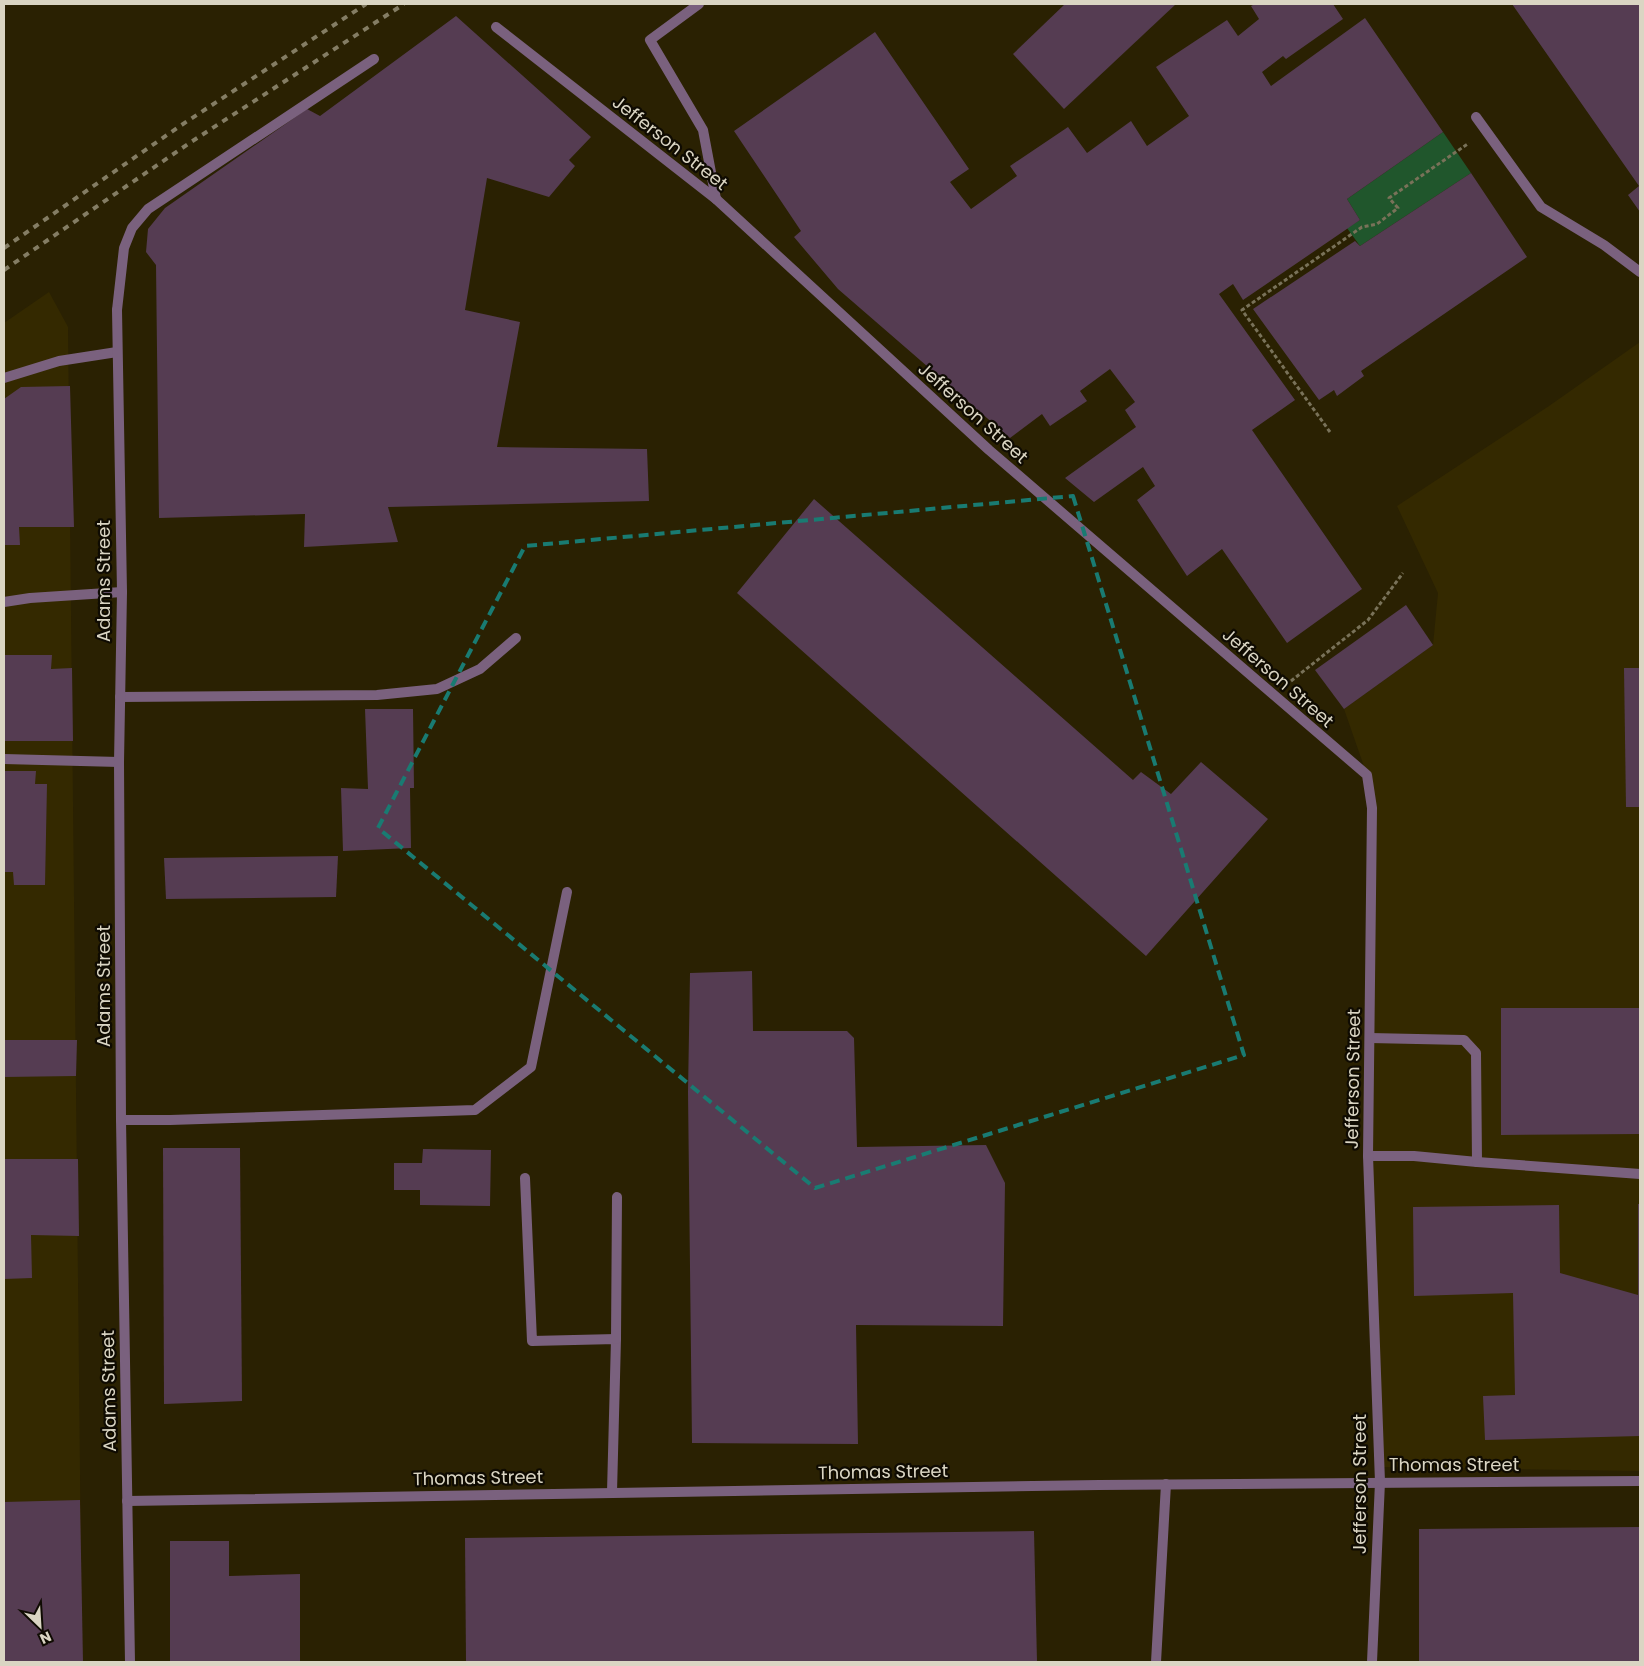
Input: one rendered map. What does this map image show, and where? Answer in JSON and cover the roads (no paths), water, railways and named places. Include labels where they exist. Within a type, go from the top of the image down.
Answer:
[{"type":"street","points":[[699,4],[650,40],[702,130],[716,199]]},
{"type":"street","name":"Jefferson Street","points":[[496,27],[716,199],[989,450],[1367,775],[1372,808],[1368,1156],[1380,1482],[1372,1662]]},
{"type":"street","name":"Adams Street","points":[[130,1662],[121,1120],[119,762],[122,592],[117,352],[117,310],[124,248],[132,228],[148,209],[374,59]]},
{"type":"street","points":[[1476,117],[1540,207],[1604,245],[1640,272]]},
{"type":"street","points":[[4,378],[59,361],[117,352]]},
{"type":"street","points":[[4,602],[30,598],[122,592]]},
{"type":"street","points":[[120,697],[377,695],[438,689],[480,669],[516,638]]},
{"type":"street","points":[[4,759],[119,762]]},
{"type":"street","points":[[121,1120],[475,1110],[531,1067],[568,892]]},
{"type":"street","points":[[1370,1038],[1464,1040],[1476,1053],[1478,1162]]},
{"type":"street","points":[[1368,1156],[1414,1156],[1640,1174]]},
{"type":"street","points":[[525,1178],[532,1340],[616,1339]]},
{"type":"street","points":[[612,1492],[617,1197]]},
{"type":"street","name":"Thomas Street","points":[[127,1501],[1166,1484],[1640,1480]]},
{"type":"street","points":[[1156,1662],[1166,1484]]},
{"type":"railway","points":[[4,248],[180,126],[366,4]]},
{"type":"railway","points":[[4,270],[191,142],[404,4]]}]
